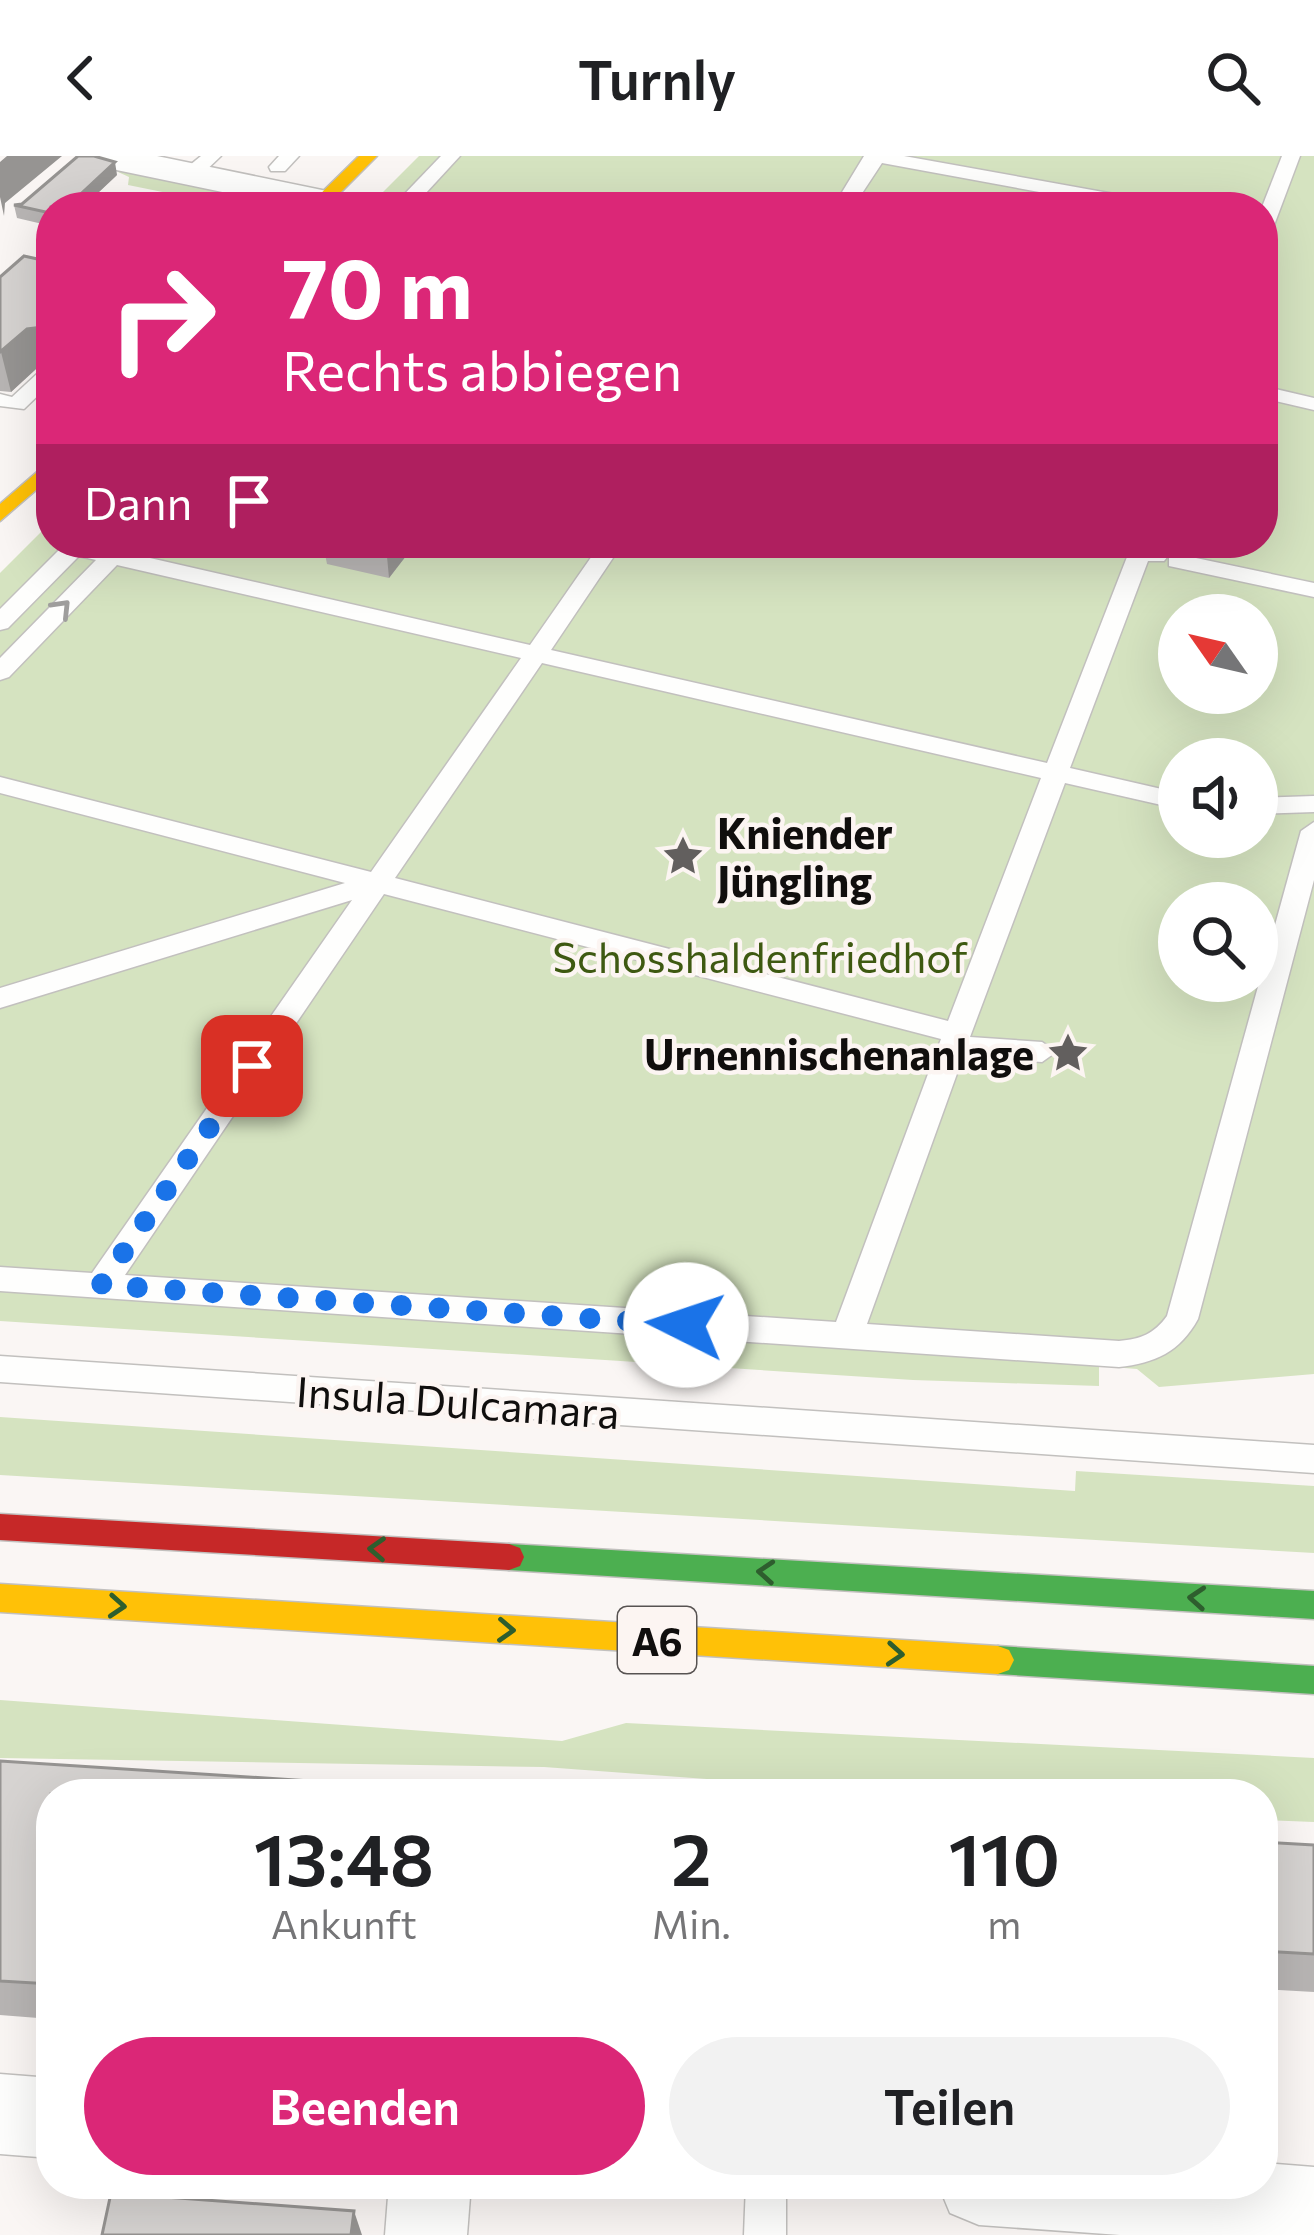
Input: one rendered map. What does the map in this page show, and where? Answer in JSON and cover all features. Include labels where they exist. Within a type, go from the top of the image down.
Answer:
[{"type":"main road","points":[[332,192],[369,156]]},
{"type":"main road","points":[[0,515],[36,480]]},
{"type":"main road","name":"A6","points":[[0,1527],[1314,1605]]},
{"type":"main road","name":"A6","points":[[0,1598],[1314,1680]]},
{"type":"street","points":[[101,156],[201,165],[283,192]]},
{"type":"street","points":[[0,2114],[36,2117]]},
{"type":"street","points":[[426,2235],[429,2199]]},
{"type":"street","points":[[1048,2199],[1121,2215],[1314,2208]]},
{"type":"lane","points":[[417,192],[452,156]]},
{"type":"lane","points":[[853,192],[876,156],[1072,192]]},
{"type":"lane","points":[[1277,192],[1291,156]]},
{"type":"lane","points":[[0,400],[16,404],[36,385]]},
{"type":"lane","points":[[1278,396],[1314,404]]},
{"type":"lane","points":[[0,623],[64,558]]},
{"type":"lane","points":[[0,672],[110,558]]},
{"type":"lane","points":[[150,558],[535,655],[1158,797]]},
{"type":"lane","points":[[101,1285],[601,558]]},
{"type":"lane","points":[[847,1336],[1054,775],[1152,558]]},
{"type":"lane","points":[[1176,558],[1314,590]]},
{"type":"lane","points":[[0,785],[954,1040],[1042,1052]]},
{"type":"lane","points":[[1278,806],[1314,805]]},
{"type":"lane","points":[[0,1279],[1119,1354],[1149,1350],[1174,1334],[1190,1294],[1314,831]]},
{"type":"lane","points":[[0,998],[377,883]]},
{"type":"lane","name":"Insula Dulcamara","points":[[0,1369],[1314,1459]]},
{"type":"lane","points":[[765,2235],[766,2199]]},
{"type":"green space","name":"Schosshaldenfriedhof","points":[[419,156],[1314,156],[1314,1374],[1159,1387],[1137,1369],[1099,1366],[1099,1386],[913,1380],[0,1321],[0,573],[36,537],[36,558],[1278,558],[1278,192],[383,192]]},
{"type":"green space","points":[[125,166],[238,192],[163,192],[128,185],[129,177],[118,172]]},
{"type":"green space","points":[[0,1417],[1075,1491],[1076,1471],[1314,1486],[1314,1553],[0,1475]]},
{"type":"green space","points":[[0,1700],[562,1741],[626,1723],[1314,1758],[1314,1822],[1278,1821],[1278,1779],[707,1779],[544,1767],[0,1758]]},
{"type":"building","points":[[78,156],[115,162],[83,192],[36,192]]},
{"type":"building","points":[[36,192],[36,210],[14,205]]},
{"type":"building","points":[[24,256],[36,259],[36,328],[27,329],[0,352],[0,277]]},
{"type":"building","points":[[0,1761],[279,1779],[36,1779],[36,1983],[0,1981]]},
{"type":"building","points":[[1278,1843],[1314,1845],[1314,1954],[1278,1952]]},
{"type":"building","points":[[110,2199],[192,2199],[354,2211],[351,2235],[102,2235]]},
{"type":"traffic: fast","points":[[509,1557],[1314,1605]]},
{"type":"traffic: fast","points":[[998,1660],[1314,1680]]},
{"type":"traffic: slow","points":[[332,192],[369,156]]},
{"type":"traffic: slow","points":[[0,515],[36,480]]},
{"type":"traffic: slow","points":[[0,1598],[998,1660]]},
{"type":"traffic: jam","points":[[0,1527],[509,1557]]},
{"type":"place","name":"Kniender Jüngling","points":[[683,856]]},
{"type":"place","name":"Urnennischenanlage","points":[[1068,1053]]},
{"type":"route","points":[[252,1066],[101,1285],[686,1325]]}]
